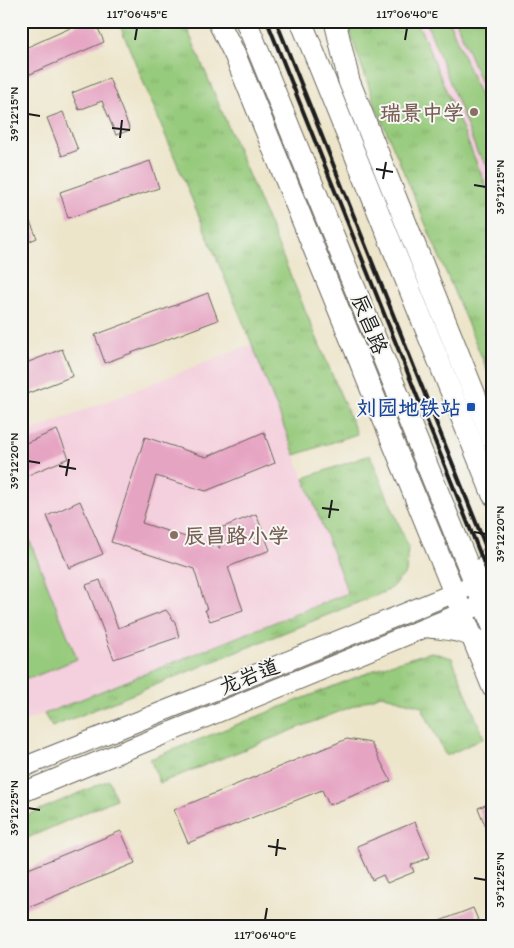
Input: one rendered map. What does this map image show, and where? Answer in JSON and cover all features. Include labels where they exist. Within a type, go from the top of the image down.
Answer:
[{"type":"main road","points":[[218,21],[235,55],[469,591],[471,637],[493,688]]},
{"type":"main road","name":"辰昌路","points":[[246,21],[469,591],[488,602],[493,627]]},
{"type":"main road","points":[[300,21],[493,495]]},
{"type":"main road","points":[[310,21],[324,79]]},
{"type":"main road","points":[[335,21],[349,81],[493,440]]},
{"type":"main road","points":[[428,628],[440,620],[469,591],[493,552]]},
{"type":"main road","name":"龙岩道","points":[[21,768],[469,591]]},
{"type":"main road","points":[[428,628],[460,632],[493,648]]},
{"type":"main road","name":"龙岩道","points":[[21,793],[428,628]]},
{"type":"shaded area","name":"瑞景中学","points":[[417,21],[493,21],[493,202]]},
{"type":"shaded area","name":"辰昌路小学","points":[[252,344],[348,593],[21,723],[21,435]]},
{"type":"green space","points":[[118,21],[184,21],[357,434],[295,455],[252,344]]},
{"type":"green space","points":[[346,21],[417,21],[493,202],[493,384],[375,104]]},
{"type":"green space","points":[[426,21],[449,21],[493,128],[493,173],[477,152]]},
{"type":"green space","points":[[456,21],[493,21],[493,113]]},
{"type":"green space","points":[[370,455],[408,546],[406,573],[389,590],[52,727],[44,714],[348,593],[304,478]]},
{"type":"green space","points":[[21,519],[77,659],[31,678],[21,677]]},
{"type":"green space","points":[[431,652],[452,658],[484,738],[446,756],[421,706],[381,695],[160,783],[150,759],[387,665]]},
{"type":"green space","points":[[109,780],[116,799],[21,841],[21,818]]},
{"type":"building","points":[[86,21],[95,21],[104,42],[21,78],[21,50]]},
{"type":"building","points":[[109,78],[130,130],[116,135],[102,101],[79,110],[72,93]]},
{"type":"building","points":[[63,112],[78,150],[62,156],[47,118]]},
{"type":"building","points":[[150,161],[159,188],[68,218],[60,192]]},
{"type":"building","points":[[21,200],[37,238],[21,245]]},
{"type":"building","points":[[208,293],[218,320],[105,363],[95,335]]},
{"type":"building","points":[[62,349],[73,376],[21,396],[21,365]]},
{"type":"building","points":[[57,430],[69,458],[21,478],[21,445]]},
{"type":"building","points":[[264,432],[275,463],[206,491],[156,476],[142,523],[220,548],[213,531],[256,514],[270,550],[228,567],[243,610],[210,621],[205,610],[207,610],[194,569],[111,542],[145,437],[206,457]]},
{"type":"building","points":[[80,501],[103,554],[69,568],[47,516]]},
{"type":"building","points":[[100,580],[118,628],[166,610],[175,622],[179,637],[114,659],[86,585]]},
{"type":"building","points":[[347,739],[371,743],[391,781],[329,805],[322,790],[188,843],[174,810]]},
{"type":"building","points":[[493,802],[493,842],[492,842],[478,808]]},
{"type":"building","points":[[415,822],[430,857],[411,865],[414,872],[387,883],[383,875],[372,880],[357,846]]},
{"type":"building","points":[[121,831],[135,863],[21,910],[21,872]]},
{"type":"building","points":[[473,908],[481,927],[427,926]]},
{"type":"railway","points":[[267,21],[493,586]]},
{"type":"railway","points":[[276,21],[493,565]]},
{"type":"place","name":"瑞景中学","points":[[474,112]]},
{"type":"place","name":"刘园地铁站","points":[[471,407]]},
{"type":"place","name":"辰昌路小学","points":[[174,535]]}]
